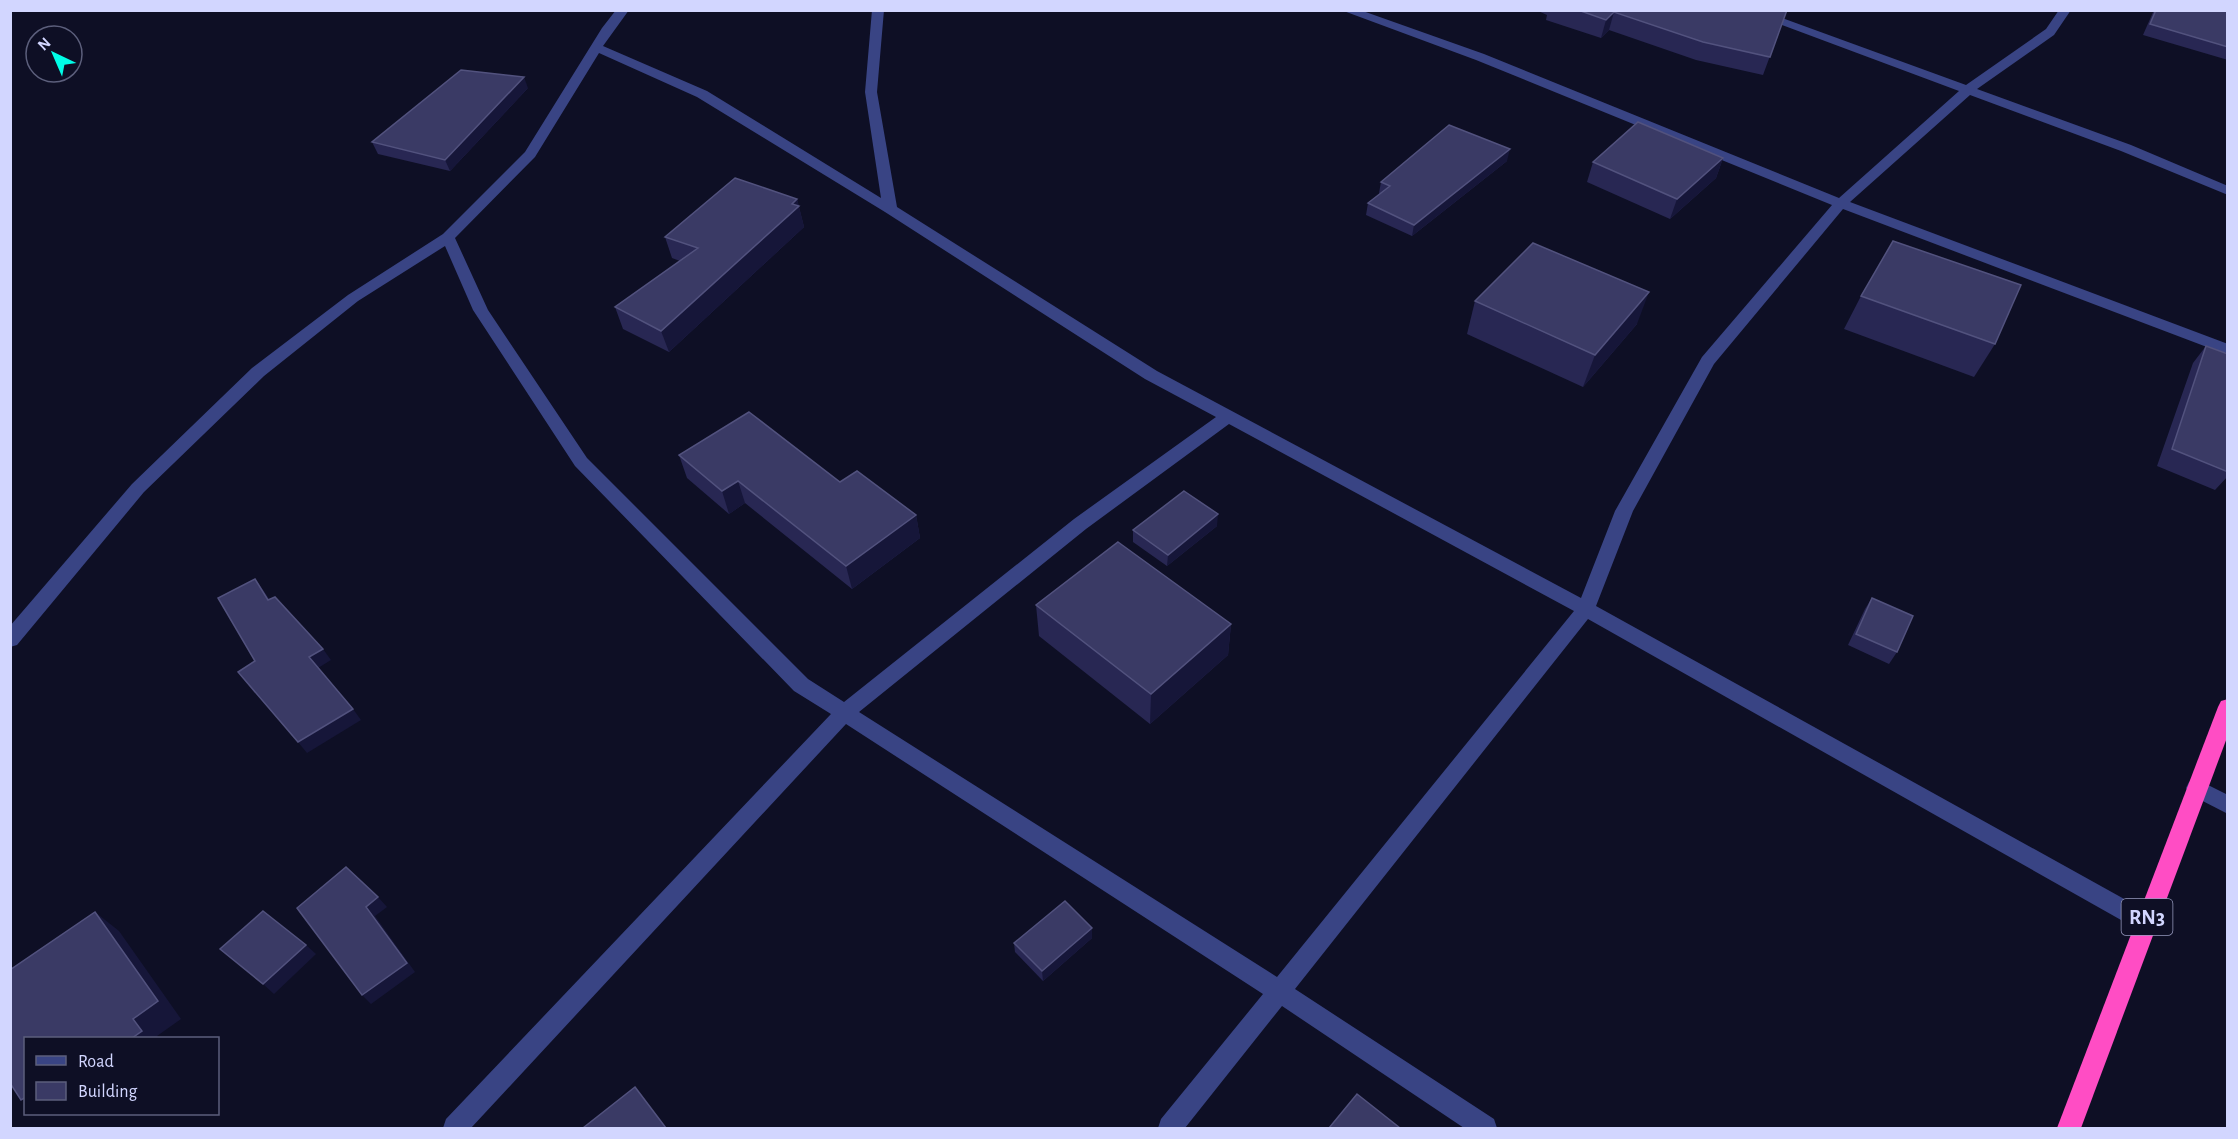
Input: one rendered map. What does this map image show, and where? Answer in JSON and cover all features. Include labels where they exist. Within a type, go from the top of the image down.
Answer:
[{"type":"highway","name":"RN3","points":[[2069,1128],[2228,707]]},
{"type":"street","points":[[10,640],[138,488],[258,372],[353,298],[448,237],[530,154],[596,47],[622,10]]},
{"type":"street","points":[[878,10],[871,92],[890,209]]},
{"type":"street","points":[[1347,10],[1480,57],[1840,204],[2228,350]]},
{"type":"street","points":[[1748,10],[2126,148],[2228,191]]},
{"type":"street","points":[[1170,1128],[1586,609],[1624,511],[1708,361],[1840,204],[1968,90],[2050,32],[2065,10]]},
{"type":"street","points":[[596,47],[702,94],[890,209],[1151,375],[1586,609],[2145,922]]},
{"type":"street","points":[[448,237],[481,310],[581,462],[801,685],[1280,992],[1485,1128]]},
{"type":"street","points":[[455,1128],[844,713],[1080,525],[1228,417]]},
{"type":"street","points":[[2196,788],[2228,805]]},
{"type":"building","points":[[1578,10],[1787,10],[1770,57],[1703,42],[1614,12],[1606,20]]},
{"type":"building","points":[[2156,10],[2228,10],[2228,47],[2150,24]]},
{"type":"building","points":[[461,70],[524,77],[445,160],[372,142]]},
{"type":"building","points":[[1638,122],[1723,158],[1677,199],[1593,162]]},
{"type":"building","points":[[1449,125],[1510,149],[1414,225],[1368,203],[1390,186],[1381,182]]},
{"type":"building","points":[[735,178],[797,199],[792,204],[799,206],[661,331],[615,307],[698,248],[665,237]]},
{"type":"building","points":[[1893,241],[2021,285],[1995,344],[1861,296]]},
{"type":"building","points":[[1533,243],[1649,292],[1595,355],[1475,301]]},
{"type":"building","points":[[2206,346],[2228,354],[2228,472],[2172,449]]},
{"type":"building","points":[[749,412],[840,482],[857,471],[916,515],[846,566],[738,481],[722,491],[679,455]]},
{"type":"building","points":[[1184,491],[1218,514],[1168,555],[1133,530]]},
{"type":"building","points":[[1118,542],[1231,624],[1151,694],[1036,605]]},
{"type":"building","points":[[255,579],[268,600],[275,597],[323,649],[309,657],[353,709],[298,742],[238,672],[255,661],[218,598]]},
{"type":"building","points":[[1872,598],[1913,616],[1897,652],[1856,634]]},
{"type":"building","points":[[346,867],[378,897],[366,907],[407,963],[362,995],[297,908]]},
{"type":"building","points":[[1065,901],[1092,928],[1042,971],[1014,943]]},
{"type":"building","points":[[263,911],[306,945],[263,984],[220,949]]},
{"type":"building","points":[[95,912],[158,1001],[133,1019],[142,1031],[133,1037],[24,1037],[24,1098],[21,1100],[10,1083],[10,970]]},
{"type":"building","points":[[635,1087],[666,1128],[583,1128]]},
{"type":"building","points":[[1357,1094],[1400,1128],[1329,1128]]}]
